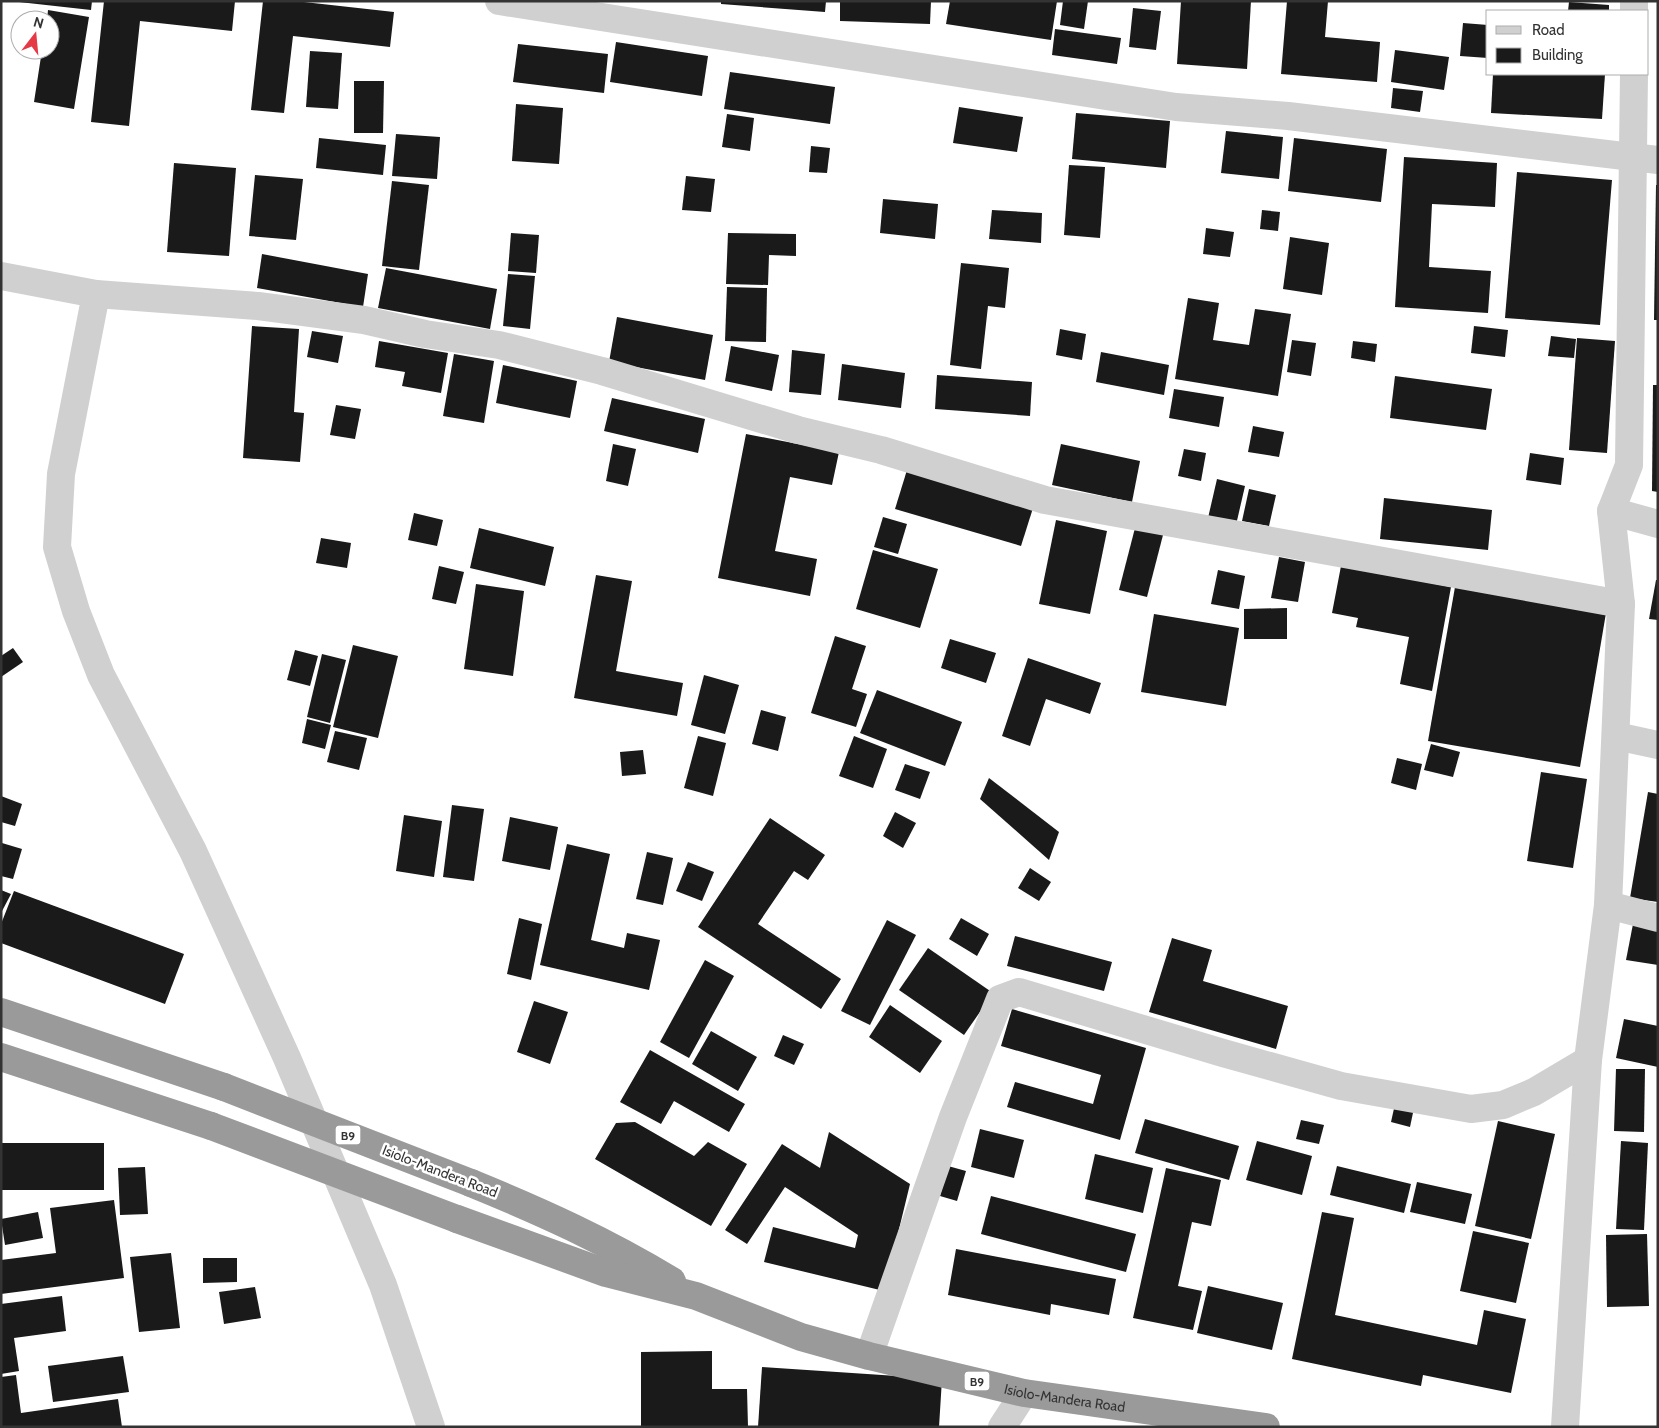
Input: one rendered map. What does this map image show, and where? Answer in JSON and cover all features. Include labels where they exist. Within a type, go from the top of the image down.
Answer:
[{"type":"highway","name":"Isiolo-Mandera Road","points":[[1,1012],[224,1088],[534,1208],[617,1248],[696,1296]]},
{"type":"highway","name":"Isiolo-Mandera Road","points":[[1,1057],[212,1126],[457,1219],[606,1272],[696,1296],[801,1337],[869,1356],[1024,1393],[1266,1427]]},
{"type":"street","points":[[499,1],[1176,107],[1288,116],[1646,158]]},
{"type":"street","points":[[1565,1427],[1588,1060],[1608,905],[1621,604],[1611,511],[1629,465],[1646,158],[1634,75]]},
{"type":"street","points":[[1,276],[96,294],[258,306],[364,320],[425,334],[499,345],[602,371],[798,430],[881,450],[1045,500],[1621,604]]},
{"type":"street","points":[[96,294],[61,474],[57,547],[76,612],[101,676],[193,850],[287,1058],[383,1285],[431,1427]]},
{"type":"street","points":[[1611,511],[1658,524]]},
{"type":"street","points":[[1616,736],[1658,745]]},
{"type":"street","points":[[1608,905],[1658,918]]},
{"type":"street","points":[[869,1356],[953,1117],[1000,999],[1019,992],[1222,1053],[1341,1086],[1471,1108],[1503,1105],[1534,1092],[1588,1060]]},
{"type":"street","points":[[1002,1427],[1024,1393]]},
{"type":"building","points":[[10,1],[92,1],[91,10]]},
{"type":"building","points":[[104,1],[235,1],[232,31],[140,21],[129,126],[91,122]]},
{"type":"building","points":[[263,1],[295,1],[394,12],[390,47],[293,36],[284,113],[251,110]]},
{"type":"building","points":[[721,1],[826,1],[825,12],[721,4]]},
{"type":"building","points":[[840,1],[931,1],[930,24],[840,21]]},
{"type":"building","points":[[950,1],[1057,1],[1051,40],[946,24]]},
{"type":"building","points":[[1063,1],[1088,1],[1084,29],[1060,25]]},
{"type":"building","points":[[1181,1],[1251,1],[1247,69],[1177,64]]},
{"type":"building","points":[[1287,1],[1328,1],[1325,37],[1380,42],[1377,82],[1281,74]]},
{"type":"building","points":[[1569,2],[1609,5],[1609,10],[1568,10]]},
{"type":"building","points":[[1133,8],[1161,11],[1156,50],[1129,47]]},
{"type":"building","points":[[60,12],[89,17],[74,109],[34,102],[40,60],[60,60]]},
{"type":"building","points":[[1463,23],[1486,25],[1486,58],[1460,56]]},
{"type":"building","points":[[1055,29],[1121,38],[1117,64],[1052,55]]},
{"type":"building","points":[[616,42],[708,56],[702,96],[610,82]]},
{"type":"building","points":[[518,44],[608,54],[604,93],[513,82]]},
{"type":"building","points":[[1395,50],[1449,57],[1444,90],[1391,82]]},
{"type":"building","points":[[310,51],[342,53],[338,109],[306,107]]},
{"type":"building","points":[[730,72],[835,87],[830,124],[724,109]]},
{"type":"building","points":[[1493,75],[1605,75],[1602,119],[1491,113]]},
{"type":"building","points":[[354,81],[384,81],[383,133],[354,133]]},
{"type":"building","points":[[1393,88],[1423,91],[1420,112],[1391,108]]},
{"type":"building","points":[[516,104],[563,108],[559,164],[512,161]]},
{"type":"building","points":[[959,107],[1023,117],[1017,152],[953,143]]},
{"type":"building","points":[[1076,113],[1170,121],[1166,168],[1072,159]]},
{"type":"building","points":[[727,114],[754,118],[750,151],[722,147]]},
{"type":"building","points":[[1226,131],[1283,137],[1279,179],[1221,173]]},
{"type":"building","points":[[396,134],[440,137],[437,179],[392,176]]},
{"type":"building","points":[[319,138],[386,145],[383,175],[316,168]]},
{"type":"building","points":[[1294,138],[1387,149],[1381,202],[1288,191]]},
{"type":"building","points":[[811,146],[830,148],[827,173],[809,172]]},
{"type":"building","points":[[1404,157],[1497,163],[1495,207],[1432,204],[1429,267],[1491,271],[1488,313],[1395,307]]},
{"type":"building","points":[[174,163],[236,168],[229,256],[167,252]]},
{"type":"building","points":[[1069,165],[1105,167],[1100,238],[1064,235]]},
{"type":"building","points":[[1517,172],[1612,180],[1600,325],[1505,318]]},
{"type":"building","points":[[255,175],[303,179],[296,240],[249,236]]},
{"type":"building","points":[[686,176],[715,179],[711,212],[682,210]]},
{"type":"building","points":[[392,181],[429,185],[419,270],[382,266]]},
{"type":"building","points":[[1656,185],[1658,185],[1658,320],[1654,320]]},
{"type":"building","points":[[883,199],[938,204],[935,239],[880,233]]},
{"type":"building","points":[[992,210],[1042,213],[1041,243],[989,239]]},
{"type":"building","points":[[1262,210],[1280,212],[1278,231],[1260,229]]},
{"type":"building","points":[[1206,228],[1234,232],[1230,257],[1203,254]]},
{"type":"building","points":[[511,233],[539,235],[536,273],[508,271]]},
{"type":"building","points":[[728,233],[796,234],[796,256],[769,255],[768,285],[726,284]]},
{"type":"building","points":[[1290,237],[1329,243],[1322,295],[1283,289]]},
{"type":"building","points":[[262,254],[368,274],[363,307],[257,288]]},
{"type":"building","points":[[961,263],[1009,268],[1005,308],[988,306],[981,369],[950,365]]},
{"type":"building","points":[[386,268],[497,289],[490,329],[378,308]]},
{"type":"building","points":[[508,274],[535,276],[530,329],[503,326]]},
{"type":"building","points":[[727,287],[767,288],[766,342],[725,341]]},
{"type":"building","points":[[1188,298],[1219,303],[1213,340],[1249,345],[1255,309],[1291,314],[1278,396],[1175,379]]},
{"type":"building","points":[[617,317],[713,335],[705,380],[609,362]]},
{"type":"building","points":[[252,326],[299,329],[294,412],[304,413],[300,462],[243,458]]},
{"type":"building","points":[[1474,326],[1508,330],[1505,357],[1471,353]]},
{"type":"building","points":[[1060,329],[1086,334],[1082,360],[1056,355]]},
{"type":"building","points":[[312,331],[343,336],[338,363],[307,357]]},
{"type":"building","points":[[1551,336],[1576,339],[1574,358],[1548,356]]},
{"type":"building","points":[[1577,338],[1615,341],[1607,453],[1569,450]]},
{"type":"building","points":[[1292,340],[1316,343],[1311,376],[1287,372]]},
{"type":"building","points":[[379,341],[448,353],[441,393],[402,386],[405,372],[375,367]]},
{"type":"building","points":[[1353,341],[1377,344],[1375,362],[1351,358]]},
{"type":"building","points":[[731,346],[779,355],[772,391],[725,381]]},
{"type":"building","points":[[792,350],[825,354],[821,395],[789,392]]},
{"type":"building","points":[[1101,352],[1169,365],[1164,395],[1096,382]]},
{"type":"building","points":[[454,354],[494,361],[484,423],[443,416]]},
{"type":"building","points":[[842,364],[905,373],[901,408],[838,400]]},
{"type":"building","points":[[503,365],[577,381],[570,418],[496,403]]},
{"type":"building","points":[[937,375],[1032,382],[1030,416],[935,409]]},
{"type":"building","points":[[1395,376],[1492,389],[1486,430],[1390,418]]},
{"type":"building","points":[[1653,385],[1658,385],[1658,492],[1652,491]]},
{"type":"building","points":[[1174,389],[1224,397],[1219,427],[1169,418]]},
{"type":"building","points":[[612,398],[705,419],[698,453],[604,431]]},
{"type":"building","points":[[336,405],[361,409],[355,439],[330,435]]},
{"type":"building","points":[[1253,426],[1284,432],[1279,457],[1248,452]]},
{"type":"building","points":[[746,434],[839,452],[832,485],[790,477],[775,551],[817,559],[810,596],[718,578]]},
{"type":"building","points":[[613,444],[636,449],[628,486],[606,481]]},
{"type":"building","points":[[1061,444],[1140,461],[1132,502],[1052,485]]},
{"type":"building","points":[[1184,449],[1206,453],[1201,481],[1178,476]]},
{"type":"building","points":[[1530,453],[1564,458],[1561,485],[1526,480]]},
{"type":"building","points":[[907,470],[1033,508],[1021,546],[895,509]]},
{"type":"building","points":[[1217,479],[1245,486],[1236,525],[1208,518]]},
{"type":"building","points":[[1249,489],[1276,495],[1269,526],[1242,521]]},
{"type":"building","points":[[1384,498],[1492,510],[1488,550],[1380,539]]},
{"type":"building","points":[[414,513],[443,520],[437,546],[408,540]]},
{"type":"building","points":[[883,517],[907,524],[898,554],[874,547]]},
{"type":"building","points":[[1056,520],[1107,531],[1090,614],[1039,604]]},
{"type":"building","points":[[479,528],[554,547],[545,586],[470,568]]},
{"type":"building","points":[[1135,528],[1163,535],[1147,597],[1119,590]]},
{"type":"building","points":[[321,538],[351,543],[347,568],[316,563]]},
{"type":"building","points":[[873,550],[938,569],[920,628],[856,609]]},
{"type":"building","points":[[1279,557],[1305,562],[1298,602],[1271,598]]},
{"type":"building","points":[[439,566],[464,572],[456,604],[432,599]]},
{"type":"building","points":[[1341,566],[1451,587],[1432,691],[1400,684],[1409,637],[1356,627],[1358,618],[1332,613]]},
{"type":"building","points":[[1218,570],[1245,576],[1239,609],[1211,604]]},
{"type":"building","points":[[596,575],[632,581],[616,671],[683,683],[677,716],[574,698]]},
{"type":"building","points":[[1656,580],[1658,580],[1658,620],[1649,619]]},
{"type":"building","points":[[476,584],[524,591],[513,676],[464,669]]},
{"type":"building","points":[[1455,587],[1606,613],[1580,767],[1428,741]]},
{"type":"building","points":[[1287,608],[1287,639],[1244,639],[1244,609]]},
{"type":"building","points":[[1154,614],[1239,628],[1226,706],[1141,692]]},
{"type":"building","points":[[835,636],[866,646],[852,689],[867,694],[856,727],[811,713]]},
{"type":"building","points":[[950,639],[996,653],[986,683],[941,668]]},
{"type":"building","points":[[353,645],[398,656],[378,738],[333,727]]},
{"type":"building","points":[[13,648],[23,662],[1,677],[1,656]]},
{"type":"building","points":[[295,650],[318,656],[310,686],[287,680]]},
{"type":"building","points":[[322,654],[346,660],[330,723],[307,717]]},
{"type":"building","points":[[1028,658],[1101,683],[1090,714],[1046,699],[1030,746],[1002,736]]},
{"type":"building","points":[[704,675],[739,685],[725,734],[691,725]]},
{"type":"building","points":[[877,690],[962,722],[945,766],[860,733]]},
{"type":"building","points":[[761,710],[786,717],[778,751],[752,744]]},
{"type":"building","points":[[307,719],[331,725],[325,749],[302,743]]},
{"type":"building","points":[[335,731],[367,738],[359,770],[327,762]]},
{"type":"building","points":[[698,736],[726,743],[713,796],[684,788]]},
{"type":"building","points":[[854,736],[887,749],[873,788],[839,776]]},
{"type":"building","points":[[1431,744],[1460,752],[1453,777],[1424,770]]},
{"type":"building","points":[[643,750],[646,774],[622,776],[620,752]]},
{"type":"building","points":[[1397,758],[1422,764],[1416,790],[1391,783]]},
{"type":"building","points":[[905,764],[930,772],[920,799],[895,790]]},
{"type":"building","points":[[1541,772],[1587,779],[1573,868],[1527,861]]},
{"type":"building","points":[[989,778],[1059,832],[1049,860],[980,799]]},
{"type":"building","points":[[1648,792],[1658,794],[1658,902],[1630,898]]},
{"type":"building","points":[[1,796],[22,804],[15,826],[1,822]]},
{"type":"building","points":[[452,805],[484,809],[474,881],[443,877]]},
{"type":"building","points":[[895,812],[916,823],[903,848],[883,836]]},
{"type":"building","points":[[404,815],[442,821],[434,877],[396,871]]},
{"type":"building","points":[[510,817],[558,827],[550,870],[502,861]]},
{"type":"building","points":[[770,818],[825,855],[808,880],[794,871],[758,924],[841,979],[821,1009],[698,927]]},
{"type":"building","points":[[2,843],[22,849],[13,879],[1,876]]},
{"type":"building","points":[[567,844],[610,854],[591,940],[624,948],[627,933],[660,940],[649,990],[540,965]]},
{"type":"building","points":[[647,852],[673,858],[663,905],[636,899]]},
{"type":"building","points":[[688,862],[714,872],[702,901],[676,891]]},
{"type":"building","points":[[1030,868],[1051,882],[1039,901],[1018,888]]},
{"type":"building","points":[[1,890],[11,894],[1,913]]},
{"type":"building","points":[[14,891],[184,954],[165,1004],[1,943],[1,924]]},
{"type":"building","points":[[519,918],[542,924],[531,980],[507,974]]},
{"type":"building","points":[[961,918],[989,934],[977,956],[949,939]]},
{"type":"building","points":[[887,920],[916,935],[870,1025],[841,1011]]},
{"type":"building","points":[[1633,924],[1658,928],[1658,965],[1626,960]]},
{"type":"building","points":[[1015,936],[1112,962],[1104,991],[1007,966]]},
{"type":"building","points":[[1172,938],[1212,950],[1203,981],[1288,1006],[1276,1049],[1149,1012]]},
{"type":"building","points":[[928,948],[993,993],[964,1035],[899,990]]},
{"type":"building","points":[[705,960],[734,976],[689,1058],[660,1042]]},
{"type":"building","points":[[534,1001],[568,1012],[550,1064],[517,1052]]},
{"type":"building","points":[[890,1005],[942,1041],[920,1073],[869,1037]]},
{"type":"building","points":[[1012,1009],[1146,1048],[1120,1140],[1007,1107],[1015,1082],[1093,1104],[1101,1075],[1001,1046]]},
{"type":"building","points":[[1624,1019],[1658,1026],[1658,1067],[1616,1058]]},
{"type":"building","points":[[711,1031],[757,1057],[738,1091],[692,1064]]},
{"type":"building","points":[[783,1035],[804,1044],[794,1065],[774,1056]]},
{"type":"building","points":[[650,1050],[745,1104],[729,1132],[674,1101],[661,1124],[620,1102]]},
{"type":"building","points":[[1616,1069],[1645,1069],[1644,1132],[1614,1131]]},
{"type":"building","points":[[1395,1104],[1414,1108],[1410,1127],[1391,1122]]},
{"type":"building","points":[[1145,1119],[1239,1146],[1229,1180],[1135,1153]]},
{"type":"building","points":[[1301,1120],[1324,1125],[1319,1144],[1296,1139]]},
{"type":"building","points":[[1498,1121],[1555,1134],[1531,1239],[1475,1226]]},
{"type":"building","points":[[635,1122],[694,1156],[708,1142],[747,1164],[711,1226],[595,1159],[616,1123]]},
{"type":"building","points":[[980,1129],[1024,1140],[1014,1178],[971,1167]]},
{"type":"building","points":[[829,1132],[910,1184],[884,1291],[764,1262],[773,1227],[855,1248],[858,1235],[785,1187],[747,1244],[725,1230],[782,1144],[820,1168]]},
{"type":"building","points":[[1257,1141],[1312,1156],[1302,1195],[1246,1180]]},
{"type":"building","points":[[1621,1141],[1648,1143],[1644,1230],[1616,1229]]},
{"type":"building","points":[[1,1143],[104,1143],[104,1190],[1,1190]]},
{"type":"building","points":[[1095,1154],[1153,1168],[1143,1213],[1085,1199]]},
{"type":"building","points":[[948,1166],[966,1171],[957,1201],[940,1196]]},
{"type":"building","points":[[1337,1166],[1411,1184],[1404,1213],[1330,1195]]},
{"type":"building","points":[[145,1167],[148,1214],[120,1215],[118,1168]]},
{"type":"building","points":[[1166,1168],[1221,1180],[1211,1226],[1192,1222],[1178,1286],[1202,1291],[1193,1330],[1133,1318]]},
{"type":"building","points":[[1417,1182],[1472,1194],[1465,1224],[1410,1212]]},
{"type":"building","points":[[991,1196],[1136,1234],[1126,1272],[981,1234]]},
{"type":"building","points":[[114,1200],[124,1278],[1,1294],[1,1260],[56,1253],[50,1208]]},
{"type":"building","points":[[38,1212],[43,1238],[5,1245],[1,1219]]},
{"type":"building","points":[[1322,1212],[1354,1218],[1335,1315],[1477,1345],[1484,1310],[1526,1319],[1511,1393],[1423,1375],[1421,1386],[1292,1359]]},
{"type":"building","points":[[1473,1231],[1529,1243],[1516,1303],[1460,1291]]},
{"type":"building","points":[[1647,1234],[1649,1306],[1607,1307],[1606,1235]]},
{"type":"building","points":[[956,1249],[1116,1279],[1109,1315],[1051,1304],[1050,1315],[948,1295]]},
{"type":"building","points":[[171,1253],[180,1328],[139,1332],[130,1257]]},
{"type":"building","points":[[203,1258],[237,1258],[237,1282],[203,1283]]},
{"type":"building","points":[[1208,1286],[1283,1303],[1272,1350],[1197,1333]]},
{"type":"building","points":[[255,1287],[261,1318],[224,1324],[219,1292]]},
{"type":"building","points":[[62,1296],[66,1331],[14,1338],[19,1371],[1,1374],[1,1304]]},
{"type":"building","points":[[712,1351],[712,1389],[747,1389],[748,1427],[641,1427],[641,1352]]},
{"type":"building","points":[[123,1356],[129,1392],[53,1402],[48,1366]]},
{"type":"building","points":[[762,1367],[942,1379],[939,1427],[758,1427]]},
{"type":"building","points":[[16,1375],[21,1413],[118,1399],[122,1427],[1,1427],[1,1377]]}]
